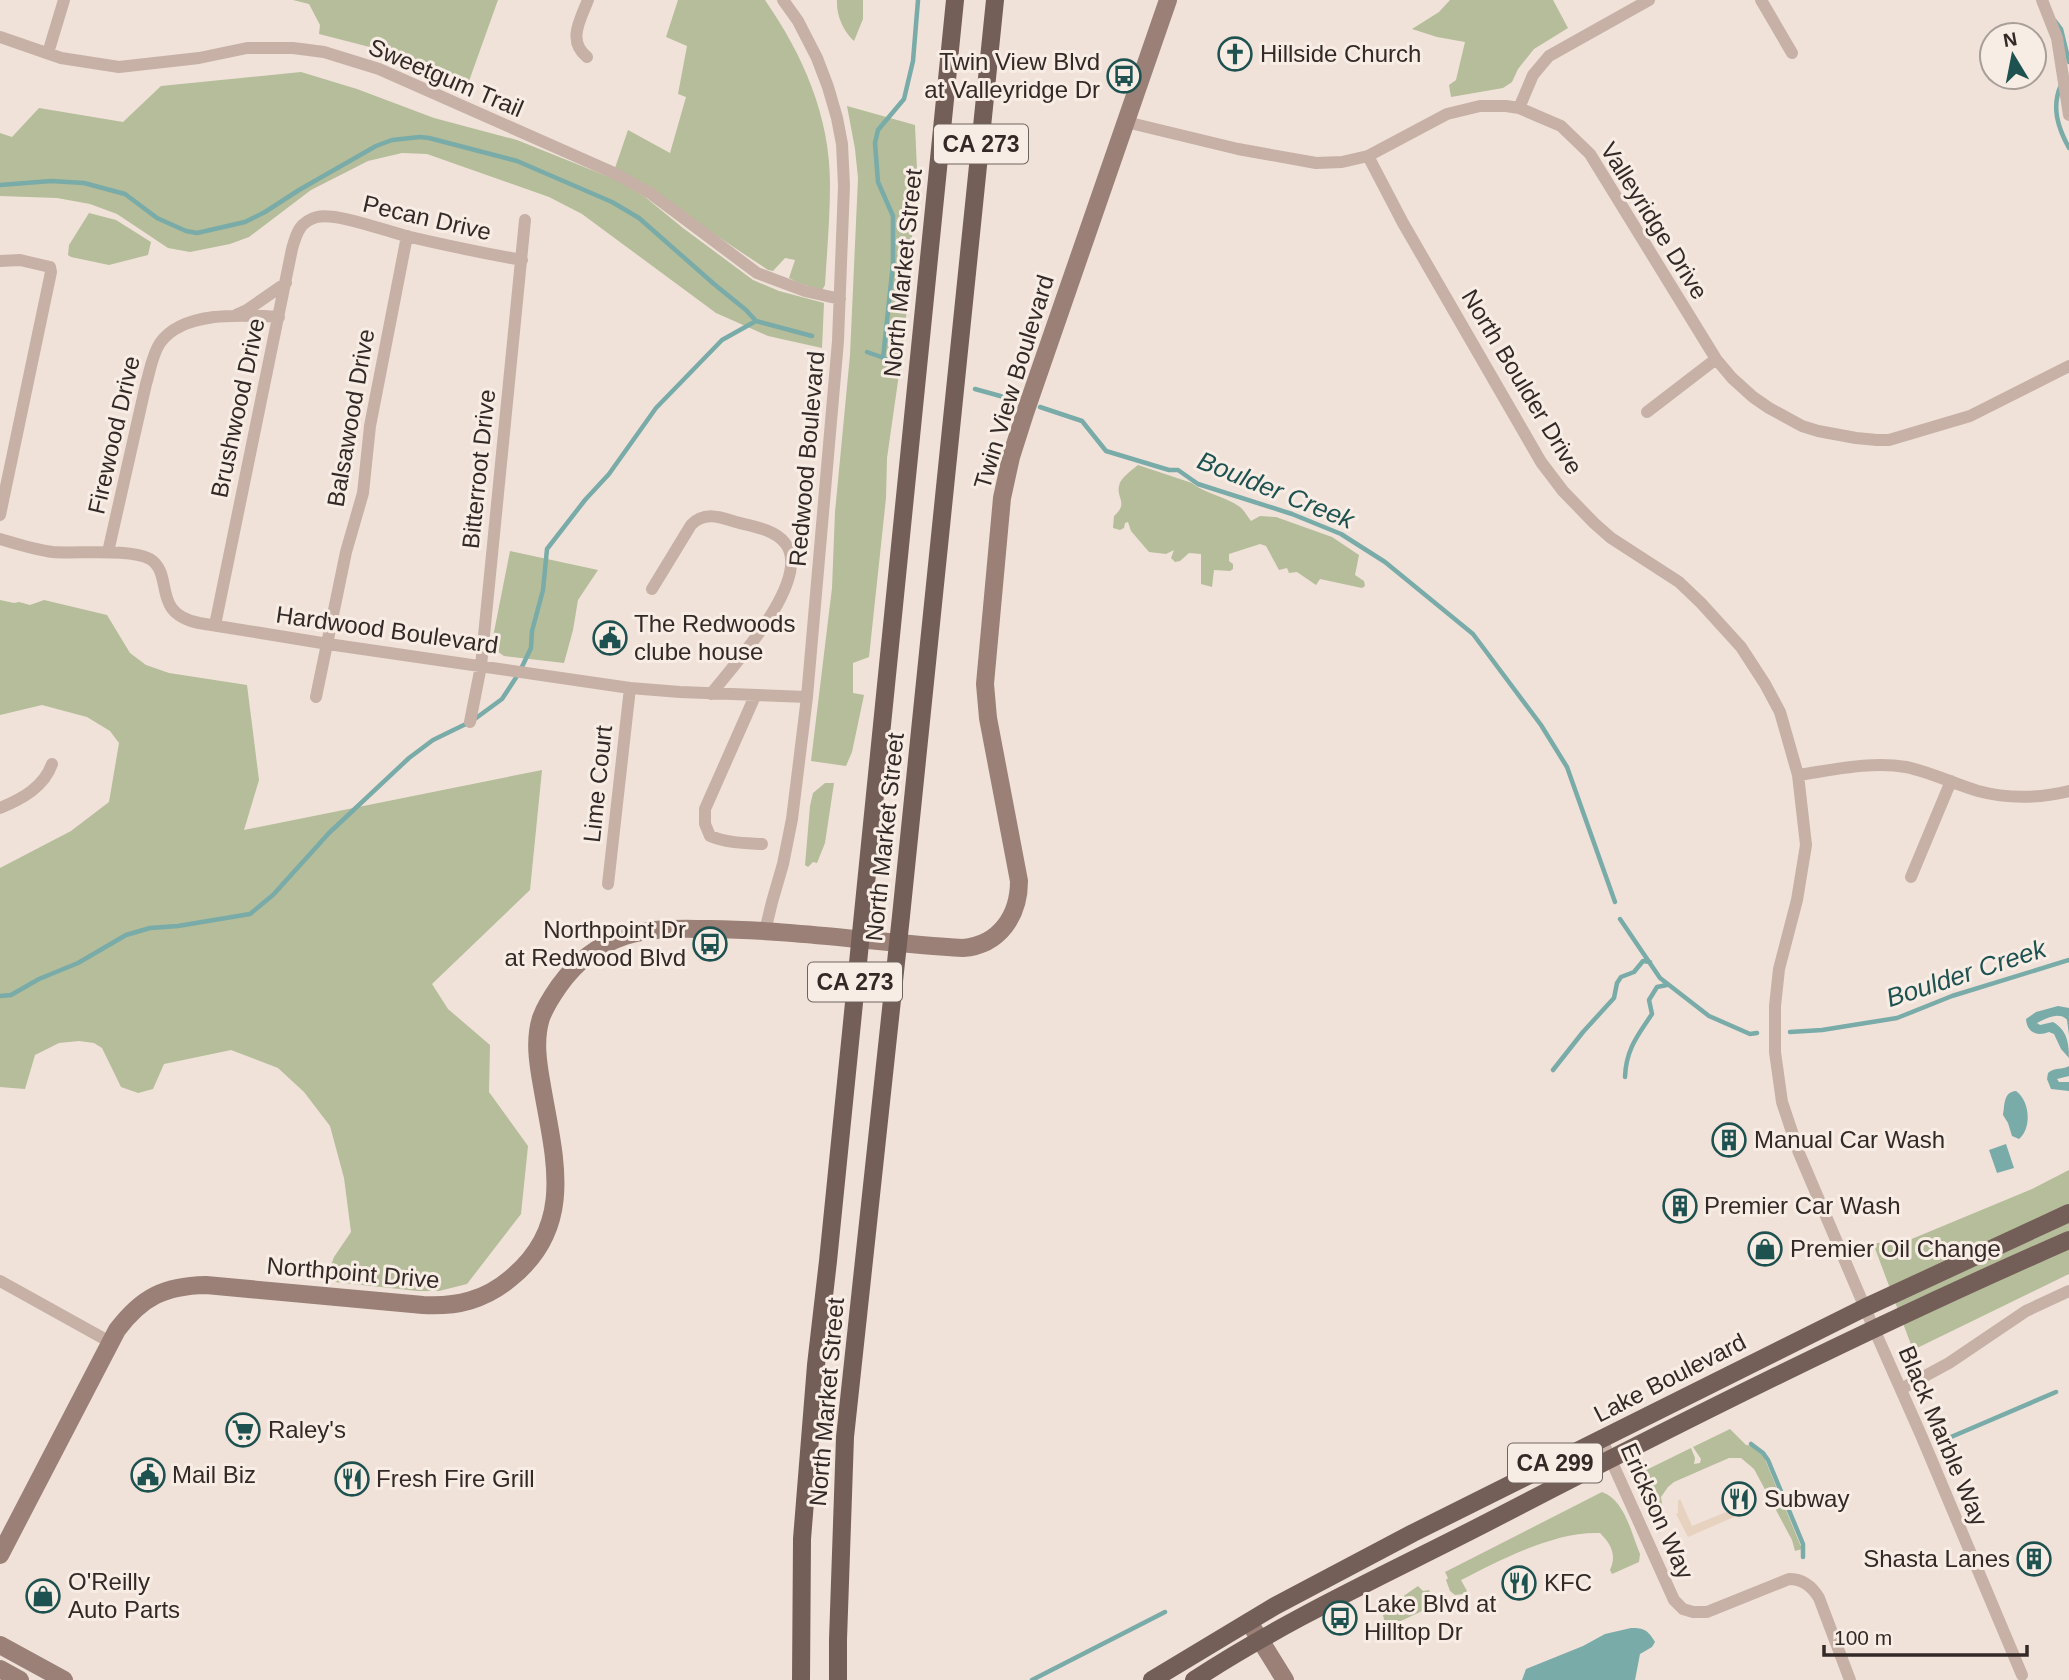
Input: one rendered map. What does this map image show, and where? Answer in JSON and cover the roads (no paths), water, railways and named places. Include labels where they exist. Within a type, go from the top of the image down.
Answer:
[{"type":"main road","name":"North Market Street","points":[[800,1677],[802,1539],[808,1462],[955,0]]},
{"type":"main road","name":"North Market Street","points":[[838,1680],[845,1437],[899,942],[995,0]]},
{"type":"main road","name":"Lake Boulevard","points":[[1152,1680],[1275,1606],[1413,1533],[1864,1308],[2069,1213]]},
{"type":"main road","name":"Lake Boulevard","points":[[1194,1680],[1296,1620],[1610,1459],[1874,1329],[2069,1240]]},
{"type":"street","points":[[48,53],[64,0]]},
{"type":"street","points":[[587,0],[575,35],[578,46],[587,57]]},
{"type":"street","name":"Redwood Boulevard","points":[[765,931],[792,819],[807,698],[840,299],[844,186],[842,144],[828,87],[798,21],[783,0]]},
{"type":"street","name":"Twin View Boulevard","points":[[899,942],[963,948],[976,946],[1001,932],[1017,904],[1018,873],[988,718],[985,684],[1002,498],[1025,412],[1168,0]]},
{"type":"street","points":[[1518,108],[1533,75],[1549,56],[1649,0]]},
{"type":"street","points":[[1761,0],[1792,53]]},
{"type":"street","points":[[2042,0],[2057,38],[2069,115]]},
{"type":"street","name":"Sweetgum Trail","points":[[0,37],[61,58],[120,67],[199,58],[247,48],[293,48],[324,52],[379,69],[614,173],[650,193],[757,273],[805,291],[840,299]]},
{"type":"street","name":"Valleyridge Drive","points":[[1126,122],[1238,149],[1316,163],[1342,162],[1368,156],[1454,112],[1480,106],[1518,108],[1561,126],[1590,154],[1716,359],[1732,378],[1769,408],[1802,426],[1831,434],[1889,440],[1970,416],[2069,366]]},
{"type":"street","name":"North Boulder Drive","points":[[1368,156],[1403,223],[1541,462],[1563,491],[1611,538],[1679,582],[1741,647],[1780,712],[1798,775],[1805,830],[1805,860],[1779,969],[1774,1052],[1782,1102],[1792,1136],[1874,1329]]},
{"type":"street","name":"Pecan Drive","points":[[323,216],[522,260]]},
{"type":"street","name":"Brushwood Drive","points":[[215,625],[297,232],[309,220],[323,216]]},
{"type":"street","name":"Bitterroot Drive","points":[[470,722],[481,666],[525,220]]},
{"type":"street","name":"Balsawood Drive","points":[[316,697],[348,542],[363,493],[370,426],[407,236]]},
{"type":"street","points":[[0,261],[20,260],[50,267],[51,279],[0,515]]},
{"type":"street","points":[[236,315],[286,283]]},
{"type":"street","points":[[236,315],[279,317]]},
{"type":"street","name":"Firewood Drive","points":[[108,552],[153,357],[159,345],[171,333],[199,320],[236,315]]},
{"type":"street","points":[[1647,412],[1716,359]]},
{"type":"street","points":[[652,589],[691,524],[700,517],[709,515],[770,532],[787,545],[791,563],[783,596],[711,694]]},
{"type":"street","name":"Hardwood Boulevard","points":[[0,539],[48,551],[108,552],[147,558],[159,572],[172,610],[187,620],[328,644],[630,688],[807,698]]},
{"type":"street","name":"Lime Court","points":[[608,884],[630,688]]},
{"type":"street","points":[[755,696],[705,809],[705,824],[710,836],[720,840],[762,844]]},
{"type":"street","points":[[0,808],[43,782],[52,764]]},
{"type":"street","points":[[1798,775],[1891,765],[1979,791],[2007,796],[2046,796],[2069,791]]},
{"type":"street","points":[[1912,877],[1951,781]]},
{"type":"street","name":"Northpoint Drive","points":[[0,1555],[110,1342],[122,1323],[146,1300],[158,1293],[179,1286],[206,1285],[437,1306],[469,1301],[496,1289],[527,1264],[545,1234],[556,1205],[555,1164],[537,1052],[541,1020],[548,1002],[568,973],[587,955],[615,940],[638,932],[679,929],[765,931],[899,942]]},
{"type":"street","points":[[0,1281],[110,1342]]},
{"type":"street","points":[[1901,1389],[1949,1363],[2026,1311],[2069,1291]]},
{"type":"street","name":"Black Marble Way","points":[[1874,1329],[2022,1675]]},
{"type":"street","name":"Erickson Way","points":[[1602,1440],[1679,1606],[1693,1612],[1707,1612],[1789,1579],[1802,1581],[1814,1590],[1819,1598],[1850,1680]]},
{"type":"street","points":[[1249,1622],[1285,1680]]},
{"type":"street","points":[[0,1645],[64,1680]]},
{"type":"street","points":[[0,1669],[20,1680]]},
{"type":"water","points":[[2058,1006],[2069,1008],[2069,1035],[2064,1017],[2049,1017],[2037,1023],[2040,1025],[2053,1022],[2061,1029],[2068,1042],[2069,1058],[2054,1034],[2036,1034],[2030,1030],[2026,1019],[2036,1012]]},
{"type":"water","points":[[2069,1066],[2069,1076],[2057,1079],[2059,1082],[2069,1082],[2069,1091],[2051,1089],[2048,1073]]},
{"type":"water","points":[[2016,1091],[2024,1101],[2028,1115],[2026,1128],[2019,1139],[2012,1136],[2003,1115],[2007,1096]]},
{"type":"water","points":[[2006,1144],[2014,1168],[1997,1173],[1989,1150]]},
{"type":"water","points":[[1631,1628],[1645,1630],[1655,1642],[1640,1654],[1635,1680],[1522,1680],[1526,1669],[1605,1634]]},
{"type":"waterway","points":[[883,358],[893,264],[893,216],[878,182],[875,143],[878,130],[904,99],[913,61],[918,0]]},
{"type":"waterway","points":[[2055,21],[2061,29],[2069,62]]},
{"type":"waterway","points":[[2061,85],[2056,101],[2057,117],[2069,148]]},
{"type":"waterway","name":"Boulder Creek","points":[[0,185],[51,181],[84,183],[125,194],[157,218],[197,233],[245,222],[376,146],[392,140],[429,138],[517,161],[612,202],[639,218],[756,321],[812,336]]},
{"type":"waterway","points":[[0,996],[11,995],[39,979],[78,963],[126,935],[150,928],[250,914],[273,895],[329,833],[409,758],[433,740],[472,721],[502,699],[531,648],[532,631],[543,590],[547,549],[609,474],[656,408],[722,340],[756,321]]},
{"type":"waterway","name":"Boulder Creek","points":[[867,352],[901,364]]},
{"type":"waterway","name":"Boulder Creek","points":[[975,389],[1011,399]]},
{"type":"waterway","name":"Boulder Creek","points":[[1040,407],[1082,421],[1106,451],[1169,470],[1178,470],[1198,484],[1292,514],[1341,534],[1385,562],[1473,634],[1541,725],[1567,767],[1615,902]]},
{"type":"waterway","name":"Boulder Creek","points":[[1620,919],[1660,978],[1709,1016],[1750,1034],[1757,1033]]},
{"type":"waterway","name":"Boulder Creek","points":[[1790,1032],[1822,1030],[1897,1018],[1952,996],[2069,960]]},
{"type":"waterway","points":[[1553,1070],[1614,998],[1621,977],[1634,972],[1643,961],[1650,962]]},
{"type":"waterway","points":[[1625,1077],[1630,1050],[1652,1014],[1649,1000],[1657,987],[1667,985]]},
{"type":"waterway","points":[[1944,1440],[2056,1392]]},
{"type":"waterway","points":[[1751,1444],[1768,1460],[1803,1544],[1803,1557]]},
{"type":"waterway","points":[[1032,1680],[1165,1612]]},
{"type":"place","name":"Hillside Church","points":[[1235,54]]},
{"type":"place","name":"Twin View Blvd at Valleyridge Dr","points":[[1124,76]]},
{"type":"place","name":"The Redwoods clube house","points":[[610,638]]},
{"type":"place","name":"Northpoint Dr at Redwood Blvd","points":[[710,944]]},
{"type":"place","name":"Manual Car Wash","points":[[1729,1140]]},
{"type":"place","name":"Premier Car Wash","points":[[1680,1206]]},
{"type":"place","name":"Premier Oil Change","points":[[1765,1249]]},
{"type":"place","name":"Raley's","points":[[243,1430]]},
{"type":"place","name":"Mail Biz","points":[[148,1475]]},
{"type":"place","name":"Fresh Fire Grill","points":[[352,1479]]},
{"type":"place","name":"Subway","points":[[1739,1499]]},
{"type":"place","name":"Shasta Lanes","points":[[2034,1559]]},
{"type":"place","name":"KFC","points":[[1519,1583]]},
{"type":"place","name":"O'Reilly Auto Parts","points":[[43,1596]]},
{"type":"place","name":"Lake Blvd at Hilltop Dr","points":[[1340,1618]]}]
